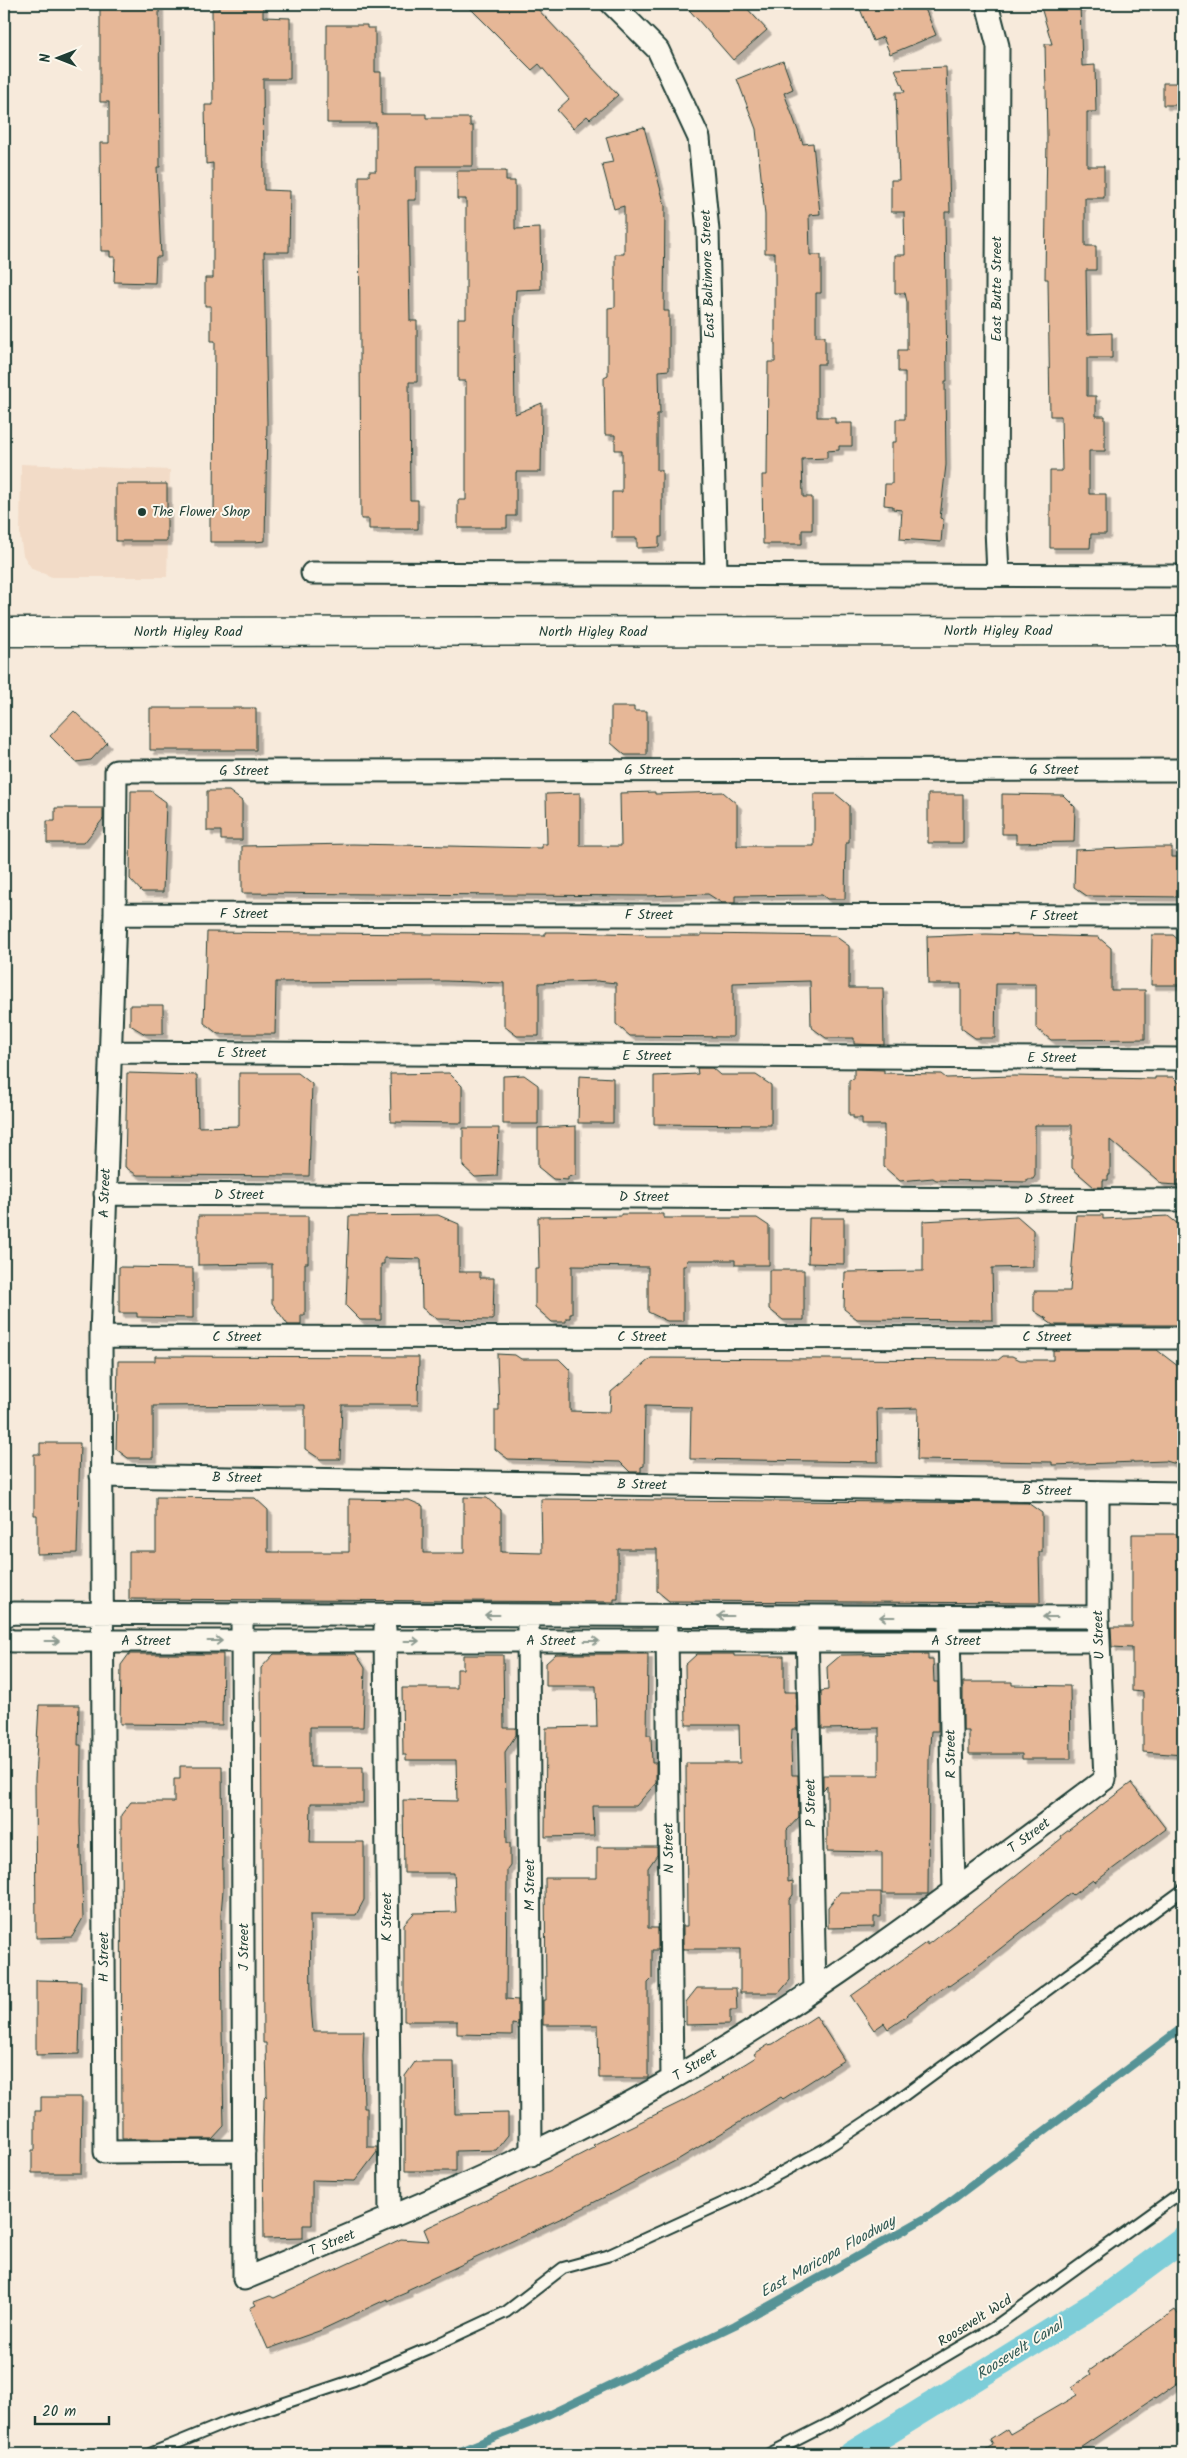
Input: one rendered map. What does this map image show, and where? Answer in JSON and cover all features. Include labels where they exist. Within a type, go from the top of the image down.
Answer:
[{"type":"main road","name":"North Higley Road","points":[[4,632],[1183,631]]},
{"type":"street","name":"East Baltimore Street","points":[[612,4],[658,50],[699,138],[708,231],[716,573]]},
{"type":"street","name":"East Butte Street","points":[[987,4],[998,46],[996,528],[998,575]]},
{"type":"street","points":[[312,573],[560,576],[716,573],[1183,576]]},
{"type":"street","name":"G Street","points":[[116,771],[1183,770]]},
{"type":"street","name":"A Street","points":[[102,1626],[101,1336],[115,914],[116,771]]},
{"type":"street","name":"F Street","points":[[115,914],[1183,916]]},
{"type":"street","name":"E Street","points":[[110,1052],[1183,1059]]},
{"type":"street","name":"D Street","points":[[105,1194],[1183,1200]]},
{"type":"street","name":"C Street","points":[[101,1336],[1183,1338]]},
{"type":"street","name":"B Street","points":[[101,1476],[1183,1493]]},
{"type":"street","name":"U Street","points":[[1098,1492],[1098,1617],[1105,1779]]},
{"type":"street","name":"A Street","points":[[4,1616],[13,1614],[242,1642],[1099,1642]]},
{"type":"street","name":"A Street","points":[[4,1638],[12,1641],[102,1626],[242,1614],[1098,1617]]},
{"type":"street","name":"J Street","points":[[242,1614],[244,2279]]},
{"type":"street","name":"K Street","points":[[385,1615],[390,2218]]},
{"type":"street","name":"M Street","points":[[529,1616],[532,2154]]},
{"type":"street","name":"N Street","points":[[666,1616],[672,2079]]},
{"type":"street","name":"P Street","points":[[807,1617],[815,1990]]},
{"type":"street","name":"R Street","points":[[949,1617],[954,1891]]},
{"type":"street","name":"H Street","points":[[102,1626],[105,2152],[244,2151]]},
{"type":"street","name":"T Street","points":[[244,2279],[390,2218],[532,2154],[672,2079],[815,1990],[954,1891],[1105,1779]]},
{"type":"lane","points":[[150,2454],[228,2422],[354,2380],[428,2348],[506,2312],[563,2268],[607,2256],[734,2198],[825,2149],[884,2110],[1183,1890]]},
{"type":"lane","name":"Roosevelt Wcd","points":[[769,2454],[840,2418],[993,2328],[1183,2191]]},
{"type":"shaded area","points":[[21,464],[170,470],[167,577],[52,577],[32,569],[23,555],[20,536]]},
{"type":"building","points":[[100,4],[159,4],[160,167],[157,167],[161,257],[156,257],[155,283],[114,282],[115,257],[110,257],[110,251],[101,251],[100,143],[109,143],[109,102],[100,102]]},
{"type":"building","points":[[219,4],[263,4],[263,17],[290,18],[290,79],[263,79],[264,190],[290,191],[289,252],[264,252],[267,423],[265,541],[255,542],[210,542],[210,511],[214,511],[215,341],[211,341],[211,306],[205,306],[205,278],[213,278],[213,163],[206,164],[205,105],[213,105],[212,9],[219,9]]},
{"type":"building","points":[[466,4],[533,4],[618,95],[590,119],[587,116],[573,128],[557,110],[569,99],[539,64],[532,70]]},
{"type":"building","points":[[684,4],[743,4],[767,30],[733,60]]},
{"type":"building","points":[[858,4],[923,4],[936,35],[890,54],[883,37],[873,41]]},
{"type":"building","points":[[1040,4],[1080,4],[1082,66],[1095,65],[1096,112],[1087,112],[1087,166],[1104,166],[1104,198],[1085,198],[1085,246],[1096,246],[1096,270],[1086,270],[1087,334],[1112,333],[1112,358],[1087,358],[1087,396],[1096,396],[1096,416],[1105,416],[1105,451],[1089,451],[1089,494],[1106,494],[1106,534],[1091,534],[1090,548],[1050,548],[1050,471],[1062,471],[1061,416],[1050,416],[1048,279],[1045,279],[1047,137],[1045,44],[1052,44]]},
{"type":"building","points":[[327,25],[367,25],[367,28],[375,28],[375,72],[381,72],[381,114],[426,114],[426,118],[470,118],[470,126],[473,126],[473,166],[416,166],[416,200],[408,200],[410,321],[417,321],[417,382],[409,382],[410,500],[418,500],[418,529],[369,529],[369,519],[361,519],[359,176],[369,176],[369,171],[376,171],[376,123],[327,123]]},
{"type":"building","points":[[783,61],[793,89],[784,93],[803,144],[813,143],[820,214],[809,215],[810,255],[821,255],[821,293],[816,293],[816,336],[825,336],[825,364],[817,364],[817,417],[835,417],[835,423],[852,423],[852,446],[839,446],[839,450],[827,451],[827,458],[802,459],[803,497],[812,497],[812,530],[802,530],[802,544],[763,544],[762,475],[767,475],[768,362],[775,362],[775,253],[765,253],[765,215],[756,129],[737,79]]},
{"type":"building","points":[[946,67],[950,212],[945,212],[946,465],[940,518],[943,519],[941,542],[900,539],[902,510],[884,505],[885,484],[892,484],[892,442],[896,442],[896,419],[905,419],[905,372],[898,372],[898,350],[907,350],[907,302],[905,293],[895,293],[895,255],[905,255],[904,212],[891,212],[891,180],[899,180],[896,92],[905,92],[895,69]]},
{"type":"building","points":[[1163,83],[1183,83],[1183,105],[1163,105]]},
{"type":"building","points":[[644,127],[665,206],[664,311],[669,311],[669,370],[659,371],[660,414],[657,414],[657,470],[662,470],[662,537],[659,537],[659,547],[637,548],[637,538],[612,538],[612,492],[622,492],[622,450],[615,450],[615,435],[605,435],[604,377],[608,375],[608,308],[615,307],[615,254],[624,254],[624,206],[614,209],[602,164],[613,162],[606,137]]},
{"type":"building","points":[[457,171],[506,171],[506,181],[515,181],[515,229],[540,228],[541,289],[516,290],[514,338],[515,414],[542,403],[541,472],[516,472],[516,516],[507,516],[507,528],[458,528],[458,500],[466,500],[466,381],[458,381],[458,318],[466,318],[466,199],[457,199]]},
{"type":"building","name":"The Flower Shop","points":[[116,484],[167,484],[167,541],[116,541]]},
{"type":"building","points":[[611,707],[634,707],[634,711],[647,711],[647,755],[625,755],[611,743]]},
{"type":"building","points":[[150,708],[256,708],[256,750],[150,750]]},
{"type":"building","points":[[74,711],[107,743],[91,760],[76,762],[50,736]]},
{"type":"building","points":[[131,791],[151,791],[166,802],[163,892],[142,892],[130,879]]},
{"type":"building","points":[[207,791],[229,791],[242,801],[242,840],[221,840],[221,831],[207,831]]},
{"type":"building","points":[[655,792],[655,794],[723,792],[737,804],[737,846],[814,846],[814,794],[836,794],[849,805],[849,843],[846,843],[845,899],[827,899],[822,895],[735,896],[735,903],[722,903],[708,894],[647,896],[242,893],[242,846],[353,844],[542,848],[542,844],[547,844],[546,794],[580,793],[580,846],[621,846],[620,793]]},
{"type":"building","points":[[928,794],[963,794],[963,843],[928,843]]},
{"type":"building","points":[[1002,794],[1063,795],[1075,807],[1074,842],[1016,843],[1016,834],[1002,834]]},
{"type":"building","points":[[55,808],[103,808],[103,819],[84,843],[47,843],[47,821],[55,821]]},
{"type":"building","points":[[1172,847],[1172,857],[1183,857],[1183,897],[1087,896],[1074,887],[1075,850]]},
{"type":"building","points":[[207,932],[545,935],[545,932],[566,932],[644,934],[646,936],[701,936],[701,934],[835,936],[849,946],[849,988],[883,988],[884,1045],[854,1044],[854,1038],[826,1038],[811,1027],[810,981],[733,983],[733,1037],[630,1036],[616,1024],[616,983],[597,981],[539,983],[539,1036],[517,1036],[504,1026],[504,983],[445,981],[276,982],[275,1034],[218,1034],[204,1023]]},
{"type":"building","points":[[986,934],[1098,937],[1111,948],[1111,990],[1145,990],[1145,1039],[1051,1040],[1036,1028],[1036,984],[996,984],[995,1038],[975,1038],[961,1028],[961,984],[928,984],[927,936]]},
{"type":"building","points":[[1152,935],[1173,935],[1183,944],[1183,985],[1151,985]]},
{"type":"building","points":[[130,1005],[163,1005],[163,1034],[145,1034],[130,1025]]},
{"type":"building","points":[[697,1068],[712,1068],[720,1075],[756,1075],[771,1085],[771,1125],[654,1124],[654,1076],[698,1074]]},
{"type":"building","points":[[854,1069],[884,1070],[884,1073],[941,1074],[946,1078],[1014,1076],[1155,1079],[1155,1077],[1173,1077],[1183,1087],[1183,1180],[1178,1180],[1178,1185],[1162,1184],[1110,1140],[1110,1175],[1108,1175],[1108,1180],[1103,1180],[1103,1187],[1094,1187],[1072,1168],[1072,1125],[1035,1125],[1035,1176],[1033,1179],[1027,1179],[1027,1182],[936,1180],[933,1178],[900,1181],[884,1167],[884,1125],[862,1125],[862,1118],[853,1118],[853,1115],[849,1115],[849,1080],[854,1079]]},
{"type":"building","points":[[127,1073],[197,1075],[198,1127],[239,1126],[239,1073],[298,1073],[312,1084],[309,1176],[137,1175],[125,1167]]},
{"type":"building","points":[[449,1073],[462,1086],[462,1123],[391,1122],[390,1074]]},
{"type":"building","points":[[524,1075],[538,1085],[538,1124],[503,1124],[503,1076]]},
{"type":"building","points":[[579,1076],[613,1078],[613,1123],[578,1123]]},
{"type":"building","points":[[576,1126],[576,1175],[568,1177],[568,1180],[553,1179],[538,1167],[538,1128]]},
{"type":"building","points":[[463,1128],[499,1128],[497,1176],[475,1177],[463,1166]]},
{"type":"building","points":[[621,1214],[664,1214],[664,1218],[757,1218],[769,1226],[769,1265],[735,1265],[735,1260],[687,1260],[686,1266],[683,1266],[683,1321],[667,1321],[648,1312],[648,1267],[572,1266],[572,1314],[570,1314],[570,1318],[566,1318],[566,1322],[552,1322],[535,1307],[535,1269],[539,1269],[538,1217],[621,1216]]},
{"type":"building","points":[[438,1215],[459,1224],[459,1272],[480,1272],[480,1278],[494,1278],[493,1320],[437,1319],[422,1308],[421,1259],[384,1258],[384,1264],[381,1264],[381,1320],[360,1320],[346,1306],[349,1216]]},
{"type":"building","points":[[1076,1215],[1103,1215],[1103,1219],[1168,1216],[1183,1228],[1182,1322],[1177,1322],[1177,1325],[1053,1325],[1034,1311],[1034,1291],[1070,1291]]},
{"type":"building","points":[[198,1216],[308,1216],[308,1263],[305,1263],[305,1315],[301,1315],[301,1325],[288,1325],[272,1303],[272,1264],[198,1265]]},
{"type":"building","points":[[1017,1216],[1033,1230],[1033,1267],[992,1268],[993,1320],[857,1319],[844,1309],[845,1272],[923,1271],[923,1221]]},
{"type":"building","points":[[809,1218],[844,1218],[844,1264],[808,1263]]},
{"type":"building","points":[[119,1267],[193,1268],[193,1318],[137,1317],[137,1313],[119,1313]]},
{"type":"building","points":[[769,1270],[804,1270],[804,1320],[783,1320],[769,1309]]},
{"type":"building","points":[[1053,1350],[1157,1350],[1183,1370],[1180,1465],[1166,1461],[1052,1465],[1052,1462],[917,1460],[918,1408],[877,1409],[878,1462],[690,1459],[691,1407],[645,1406],[644,1466],[641,1467],[641,1472],[630,1472],[620,1462],[508,1459],[495,1449],[495,1410],[499,1410],[497,1354],[515,1355],[521,1359],[559,1359],[570,1370],[570,1411],[608,1412],[610,1411],[611,1392],[651,1358],[998,1360],[1003,1356],[1012,1356],[1020,1360],[1053,1360]]},
{"type":"building","points":[[155,1356],[419,1357],[418,1405],[342,1405],[340,1459],[320,1459],[305,1449],[305,1405],[153,1406],[153,1458],[128,1458],[116,1449],[118,1361],[155,1361]]},
{"type":"building","points":[[40,1443],[80,1443],[77,1553],[37,1554],[37,1515],[34,1515],[34,1454],[40,1454]]},
{"type":"building","points":[[156,1497],[255,1498],[268,1510],[268,1552],[349,1552],[349,1499],[409,1500],[423,1506],[423,1553],[464,1553],[464,1497],[487,1498],[501,1510],[501,1552],[542,1553],[541,1499],[1028,1503],[1042,1513],[1042,1552],[1039,1552],[1040,1603],[669,1601],[657,1591],[657,1549],[618,1549],[618,1599],[614,1599],[614,1602],[129,1599],[129,1551],[156,1551]]},
{"type":"building","points":[[1132,1534],[1183,1534],[1183,1755],[1143,1752],[1143,1692],[1132,1691],[1132,1648],[1112,1647],[1111,1627],[1132,1627]]},
{"type":"building","points":[[129,1654],[223,1654],[222,1725],[120,1724],[121,1665]]},
{"type":"building","points":[[274,1654],[356,1654],[365,1668],[363,1727],[310,1727],[310,1767],[363,1767],[363,1803],[311,1803],[310,1842],[364,1842],[364,1900],[356,1915],[310,1915],[311,2006],[313,2031],[364,2031],[364,2108],[367,2108],[367,2147],[377,2147],[377,2152],[355,2181],[312,2180],[312,2225],[303,2225],[303,2238],[264,2239],[263,2139],[264,2099],[267,2096],[266,2043],[263,2043],[261,1668]]},
{"type":"building","points":[[556,1654],[648,1654],[647,1735],[651,1735],[652,1763],[656,1763],[656,1783],[636,1806],[593,1806],[594,1836],[545,1837],[546,1728],[597,1727],[596,1686],[546,1686],[546,1663]]},
{"type":"building","points":[[697,1654],[784,1656],[784,1692],[796,1692],[797,1729],[792,1729],[791,1747],[792,1775],[798,1775],[799,1817],[787,1830],[788,1882],[793,1881],[793,1895],[789,1900],[790,1980],[779,1993],[740,1993],[740,1949],[683,1949],[683,1926],[687,1926],[686,1763],[740,1763],[739,1725],[686,1725],[685,1665]]},
{"type":"building","points":[[928,1654],[928,1660],[933,1660],[934,1682],[938,1682],[938,1731],[931,1731],[929,1758],[928,1894],[882,1894],[882,1852],[827,1851],[827,1786],[823,1790],[823,1775],[879,1775],[879,1728],[822,1729],[821,1691],[828,1690],[827,1667],[841,1655]]},
{"type":"building","points":[[463,1655],[503,1655],[504,1728],[516,1728],[516,1735],[505,1752],[507,1843],[510,1843],[510,1865],[507,1869],[506,1999],[518,2000],[518,2025],[512,2024],[512,2035],[457,2034],[457,2021],[404,2021],[404,1924],[414,1913],[456,1912],[454,1873],[404,1873],[403,1800],[457,1801],[456,1760],[406,1760],[406,1755],[403,1755],[402,1688],[457,1688],[457,1669],[463,1669]]},
{"type":"building","points":[[963,1682],[1012,1682],[1012,1685],[1070,1686],[1071,1759],[1022,1759],[1022,1754],[969,1754],[969,1731],[963,1731]]},
{"type":"building","points":[[39,1705],[79,1705],[78,1745],[81,1745],[80,1823],[83,1918],[72,1937],[36,1938],[35,1779]]},
{"type":"building","points":[[180,1766],[222,1766],[223,1890],[221,1914],[224,2126],[212,2139],[122,2139],[121,1815],[131,1802],[174,1802],[174,1779],[180,1779]]},
{"type":"building","points":[[1131,1783],[1166,1829],[1095,1882],[1093,1880],[1073,1895],[1071,1893],[982,1963],[949,1986],[948,1984],[907,2016],[888,2029],[884,2023],[874,2030],[851,1996],[927,1942],[927,1945],[1062,1838],[1061,1836]]},
{"type":"building","points":[[597,1847],[657,1847],[657,1855],[648,1868],[648,1928],[658,1928],[658,1950],[652,1950],[652,1979],[648,1983],[648,2078],[599,2078],[598,2025],[543,2025],[543,2000],[546,2000],[545,1878],[597,1878]]},
{"type":"building","points":[[840,1892],[881,1892],[881,1917],[874,1917],[874,1927],[828,1928],[828,1907]]},
{"type":"building","points":[[36,1980],[81,1981],[79,2054],[36,2055]]},
{"type":"building","points":[[697,1988],[736,1988],[737,2010],[730,2010],[730,2024],[686,2025],[686,2002]]},
{"type":"building","points":[[816,2016],[844,2060],[783,2099],[781,2097],[679,2159],[581,2209],[407,2290],[408,2292],[387,2301],[387,2299],[319,2331],[268,2349],[250,2308],[256,2305],[254,2302],[270,2296],[274,2298],[401,2239],[429,2241],[424,2229],[549,2171],[595,2147],[593,2145],[681,2102],[724,2078],[722,2078],[756,2057],[754,2054]]},
{"type":"building","points":[[415,2062],[454,2062],[455,2114],[508,2113],[508,2135],[496,2150],[456,2151],[456,2171],[405,2171],[405,2076]]},
{"type":"building","points":[[41,2097],[82,2097],[81,2173],[32,2173],[32,2150],[35,2150],[35,2111],[41,2111]]},
{"type":"building","points":[[1175,2310],[1183,2321],[1183,2379],[1071,2454],[978,2454],[993,2445],[990,2440],[1007,2429],[1010,2434],[1077,2395],[1072,2387],[1091,2374],[1089,2371]]},
{"type":"waterway","name":"East Maricopa Floodway","points":[[452,2454],[531,2423],[735,2325],[936,2212],[1183,2027]]},
{"type":"waterway","name":"Roosevelt Canal","points":[[852,2454],[1100,2301],[1183,2239]]},
{"type":"place","name":"The Flower Shop","points":[[142,512]]}]
